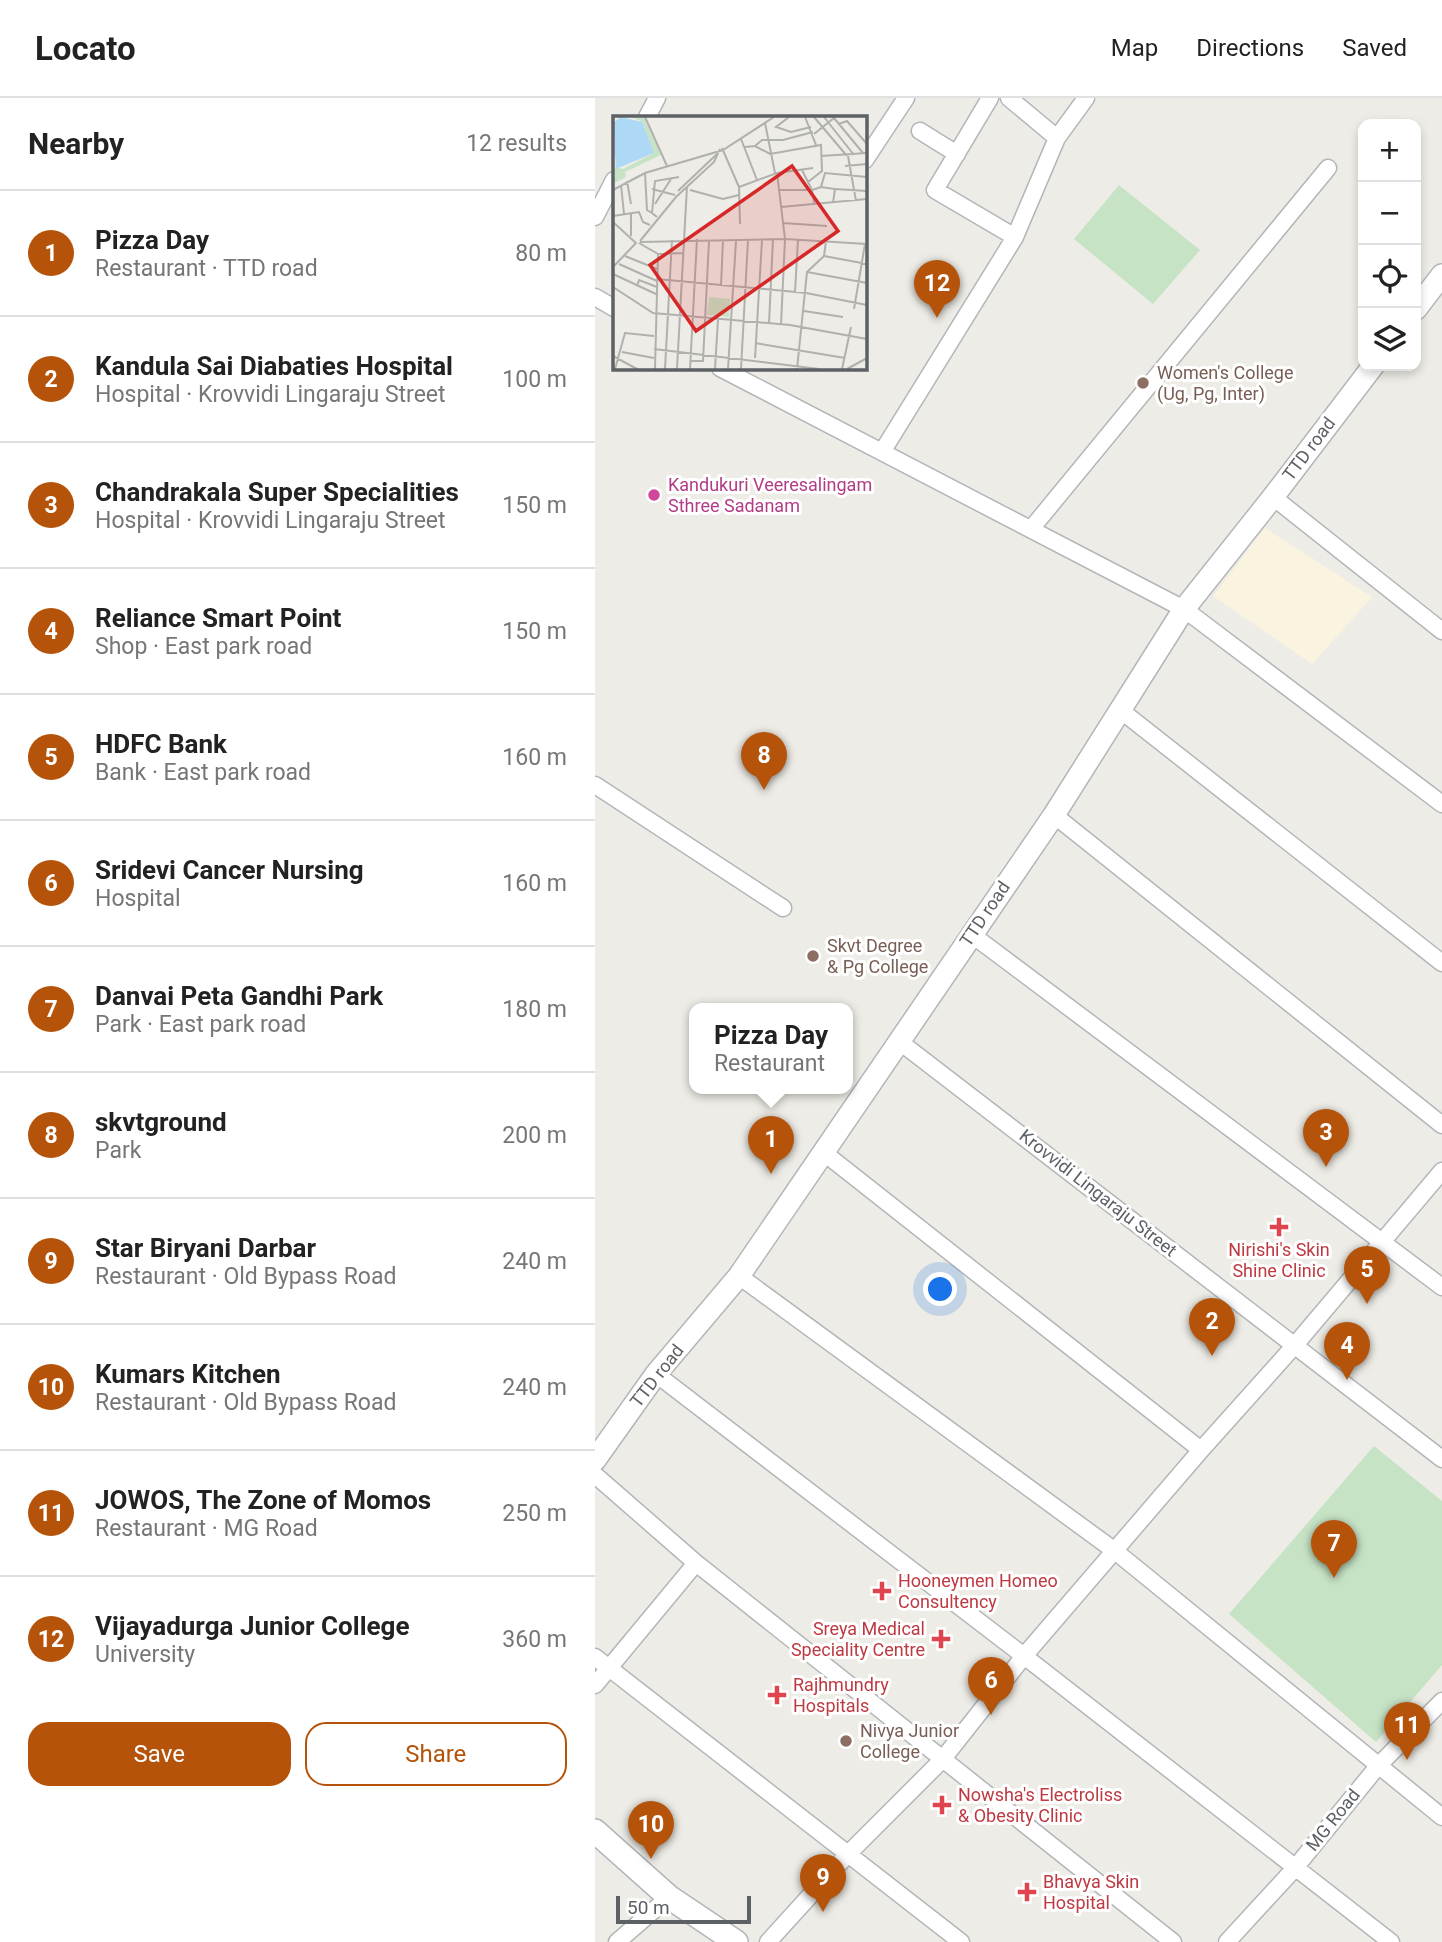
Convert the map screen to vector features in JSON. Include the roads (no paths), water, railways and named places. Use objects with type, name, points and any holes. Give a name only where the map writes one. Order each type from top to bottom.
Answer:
[{"type":"main road","points":[[595,1831],[669,1897],[736,1942]]},
{"type":"street","points":[[648,116],[657,98]]},
{"type":"street","points":[[866,158],[906,98]]},
{"type":"street","points":[[990,98],[935,190],[1015,237]]},
{"type":"street","points":[[1009,98],[1057,138]]},
{"type":"street","points":[[882,452],[1015,237],[1057,138],[1086,98]]},
{"type":"street","points":[[920,131],[957,154]]},
{"type":"street","points":[[1031,529],[1328,168]]},
{"type":"street","points":[[595,217],[613,182]]},
{"type":"street","points":[[1417,308],[1442,275]]},
{"type":"street","points":[[595,297],[613,307]]},
{"type":"street","points":[[725,369],[1184,609],[1442,804]]},
{"type":"street","name":"TTD road","points":[[595,1461],[656,1374],[739,1276],[1054,815],[1184,609],[1369,371]]},
{"type":"street","points":[[1273,497],[1442,631]]},
{"type":"street","points":[[1119,709],[1442,963]]},
{"type":"street","points":[[595,785],[783,908]]},
{"type":"street","points":[[1054,815],[1442,1125]]},
{"type":"street","points":[[971,934],[1442,1287]]},
{"type":"street","name":"Krovvidi Lingaraju Street","points":[[900,1042],[1442,1459]]},
{"type":"street","points":[[823,1152],[1201,1450]]},
{"type":"street","points":[[768,1942],[847,1855],[943,1760],[1024,1656],[1295,1345],[1442,1171]]},
{"type":"street","points":[[739,1276],[1115,1551],[1442,1817]]},
{"type":"street","points":[[656,1374],[1391,1942]]},
{"type":"street","points":[[595,1475],[696,1563],[1173,1942]]},
{"type":"street","points":[[595,1685],[696,1563]]},
{"type":"street","points":[[595,1657],[961,1942]]},
{"type":"street","name":"MG Road","points":[[1227,1942],[1295,1868],[1378,1766],[1442,1701]]},
{"type":"street","points":[[617,1942],[669,1897]]},
{"type":"place","name":"Vijayadurga Junior College","points":[[937,318]]},
{"type":"place","name":"Women's College (Ug, Pg, Inter)","points":[[1143,383]]},
{"type":"place","name":"Kandukuri Veeresalingam Sthree Sadanam","points":[[654,495]]},
{"type":"place","name":"skvtground","points":[[764,790]]},
{"type":"place","name":"Skvt Degree & Pg College","points":[[813,956]]},
{"type":"place","name":"Chandrakala Super Specialities","points":[[1326,1167]]},
{"type":"place","name":"Pizza Day","points":[[771,1174]]},
{"type":"place","name":"Nirishi's Skin Shine Clinic","points":[[1279,1227]]},
{"type":"place","name":"HDFC Bank","points":[[1367,1304]]},
{"type":"place","name":"Kandula Sai Diabaties Hospital","points":[[1212,1356]]},
{"type":"place","name":"Reliance Smart Point","points":[[1347,1380]]},
{"type":"place","name":"Danvai Peta Gandhi Park","points":[[1334,1578]]},
{"type":"place","name":"Hooneymen Homeo Consultency","points":[[882,1591]]},
{"type":"place","name":"Sreya Medical Speciality Centre","points":[[941,1639]]},
{"type":"place","name":"Rajhmundry Hospitals","points":[[777,1695]]},
{"type":"place","name":"Sridevi Cancer Nursing","points":[[991,1715]]},
{"type":"place","name":"Nivya Junior College","points":[[846,1741]]},
{"type":"place","name":"JOWOS, The Zone of Momos","points":[[1407,1760]]},
{"type":"place","name":"Nowsha's Electroliss & Obesity Clinic","points":[[942,1805]]},
{"type":"place","name":"Kumars Kitchen","points":[[651,1859]]},
{"type":"place","name":"Bhavya Skin Hospital","points":[[1027,1892]]},
{"type":"place","name":"Star Biryani Darbar","points":[[823,1912]]}]
